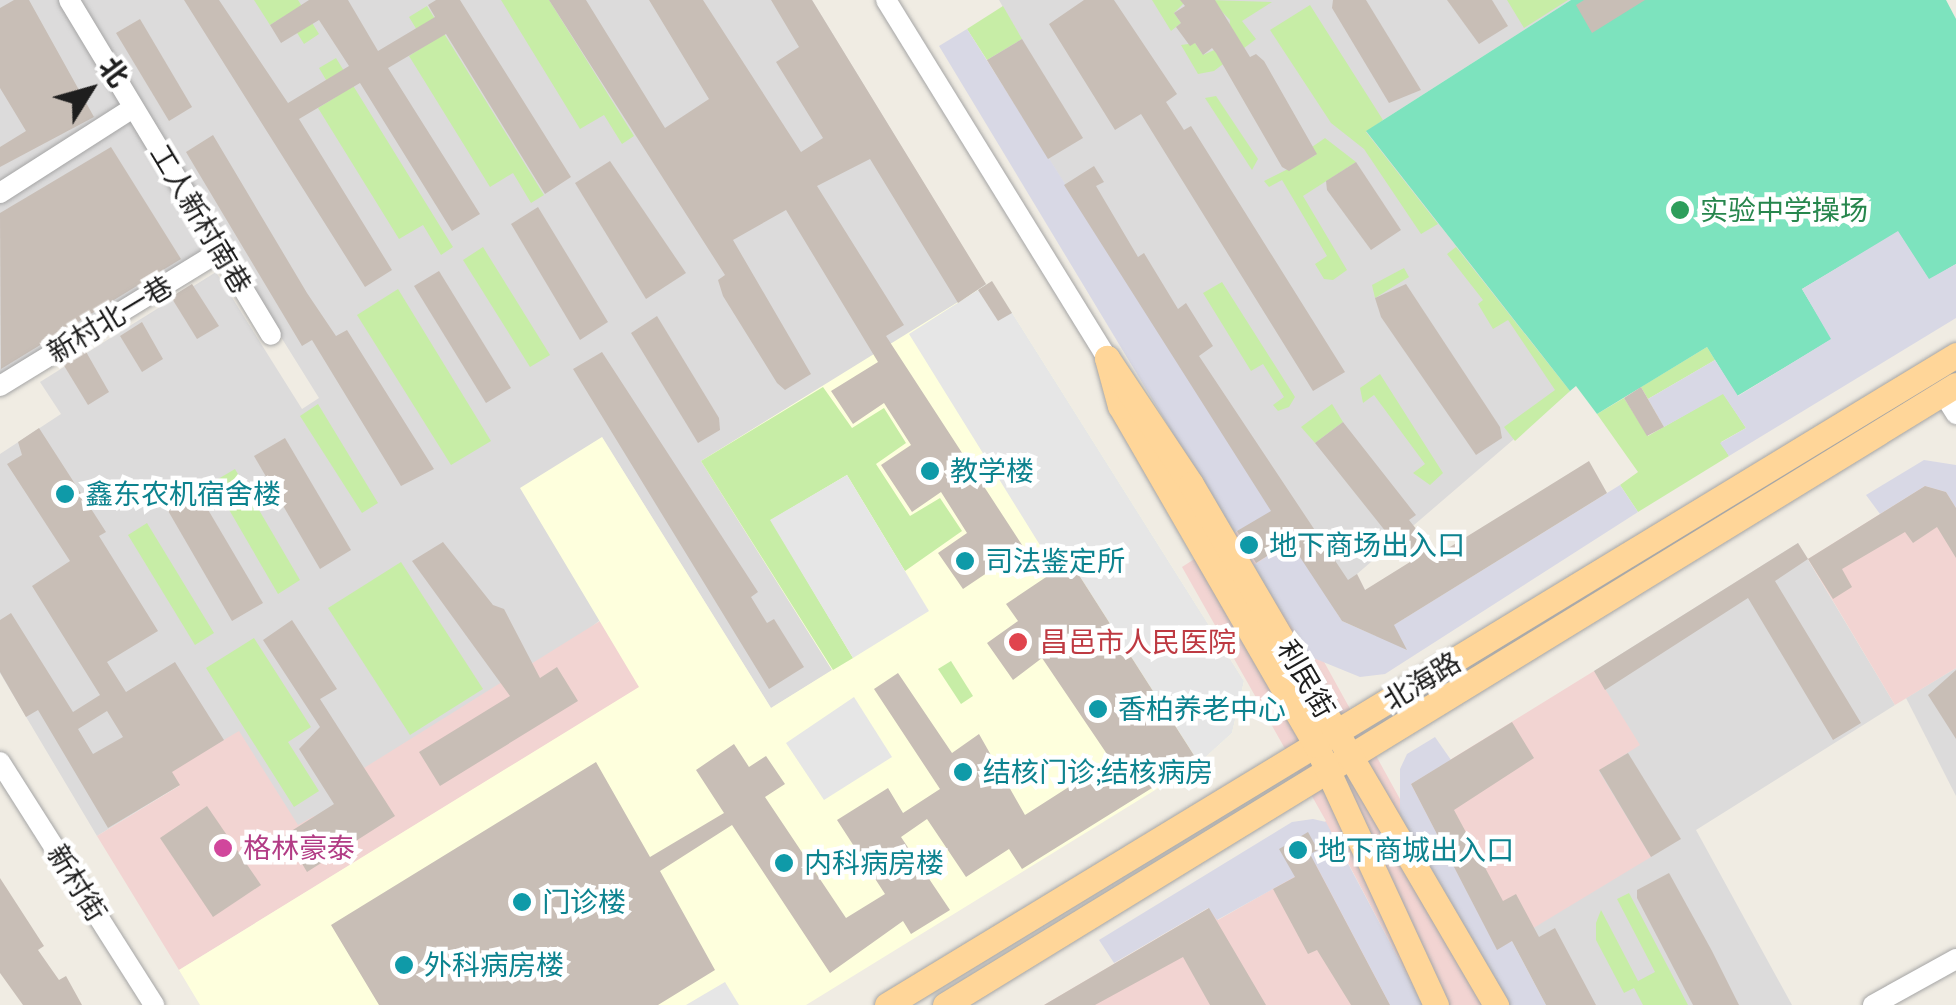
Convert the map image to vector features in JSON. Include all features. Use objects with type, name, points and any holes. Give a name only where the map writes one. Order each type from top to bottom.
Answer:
[{"type":"main road","name":"北海路","points":[[887,1005],[1956,355]]},
{"type":"main road","name":"利民街","points":[[1107,358],[1138,397],[1327,739],[1350,756],[1496,1005]]},
{"type":"main road","name":"北海路","points":[[945,1005],[1350,756],[1952,398]]},
{"type":"main road","name":"利民街","points":[[1327,739],[1328,772],[1436,1005]]},
{"type":"street","name":"工人新村南巷","points":[[69,0],[271,335]]},
{"type":"street","name":"利民街","points":[[886,0],[1107,358]]},
{"type":"street","points":[[0,193],[133,108]]},
{"type":"street","name":"新村北一巷","points":[[0,386],[220,251]]},
{"type":"street","name":"新村街","points":[[2,771],[154,1005]]},
{"type":"street","points":[[1874,1005],[1956,960]]},
{"type":"shaded area","points":[[0,0],[812,0],[986,285],[909,334],[833,670],[771,708],[602,437],[640,687],[599,621],[379,794],[298,826],[180,785],[97,836],[0,673],[0,454],[61,414],[40,382],[216,272],[302,409],[319,398],[223,244],[0,382]]},
{"type":"shaded area","points":[[999,0],[1571,0],[1366,131],[1570,391],[1357,574],[1365,590],[1333,612],[987,60],[1021,39]]},
{"type":"shaded area","points":[[967,29],[1342,621],[1376,636],[1620,485],[1638,512],[1385,674],[1360,677],[1311,657],[1252,566],[1266,557],[1247,526],[1233,533],[939,46]]},
{"type":"shaded area","points":[[1898,231],[1929,279],[1956,264],[1956,318],[1729,456],[1720,443],[1746,428],[1723,394],[1664,427],[1648,399],[1715,360],[1738,396],[1831,339],[1802,289]]},
{"type":"shaded area","name":"昌邑市人民医院","points":[[992,281],[1244,681],[1232,733],[1199,763],[806,1005],[200,1005],[179,970],[639,687],[520,488],[602,437],[771,708],[832,670],[701,461]]},
{"type":"shaded area","points":[[992,281],[1244,681],[1232,733],[1199,763],[1070,561],[1056,571],[909,334]]},
{"type":"shaded area","points":[[1924,460],[1956,465],[1956,508],[1946,492],[1925,486],[1880,514],[1866,495]]},
{"type":"shaded area","points":[[847,475],[929,611],[853,658],[770,520]]},
{"type":"shaded area","points":[[1925,486],[1946,492],[1956,508],[1956,668],[1895,705],[1808,559]]},
{"type":"shaded area","points":[[1247,525],[1514,1005],[1423,1005],[1336,840],[1289,866],[1279,849],[1326,821],[1182,567]]},
{"type":"shaded area","points":[[1798,543],[1895,705],[1696,830],[1792,1005],[1547,1005],[1512,941],[1599,770],[1605,690],[1594,671]]},
{"type":"shaded area","points":[[600,621],[640,687],[179,970],[97,836],[179,786],[171,771],[239,731],[298,825],[314,816],[322,830],[364,768]]},
{"type":"shaded area","points":[[1956,668],[1956,796],[1906,698]]},
{"type":"shaded area","points":[[1594,671],[1640,745],[1599,771],[1651,857],[1497,950],[1411,784]]},
{"type":"shaded area","points":[[854,697],[892,757],[824,800],[786,743]]},
{"type":"shaded area","points":[[1435,737],[1451,760],[1411,784],[1497,949],[1512,941],[1546,1005],[1501,1005],[1400,817],[1400,769],[1407,754]]},
{"type":"shaded area","points":[[1292,822],[1326,822],[1423,1005],[1390,1005],[1316,865],[1217,920],[1208,908],[1114,963],[1099,940]]},
{"type":"shaded area","points":[[1316,864],[1390,1005],[1044,1005],[1209,908],[1218,920]]},
{"type":"shaded area","points":[[725,982],[739,1005],[686,1005]]},
{"type":"green space","points":[[254,0],[298,0],[319,34],[304,44],[286,15],[270,25]]},
{"type":"green space","points":[[501,0],[549,0],[634,136],[622,144],[604,115],[580,129]]},
{"type":"green space","points":[[1152,0],[1187,0],[1174,13],[1181,23],[1171,31]]},
{"type":"green space","points":[[1210,0],[1272,2],[1242,21],[1256,39],[1214,71],[1198,74],[1181,45],[1195,43],[1203,55],[1228,44],[1230,20]]},
{"type":"green space","points":[[1507,0],[1568,0],[1524,28]]},
{"type":"green space","name":"实验中学操场","points":[[1571,0],[1946,0],[1956,19],[1956,264],[1929,280],[1898,232],[1802,289],[1832,339],[1737,396],[1707,347],[1597,414],[1576,386],[1570,391],[1366,131]]},
{"type":"green space","points":[[1310,5],[1383,120],[1366,132],[1438,224],[1421,234],[1364,149],[1331,123],[1270,30]]},
{"type":"green space","points":[[427,6],[544,195],[531,203],[513,173],[490,187],[409,56],[426,45],[409,17]]},
{"type":"green space","points":[[1003,6],[1022,39],[987,60],[967,29]]},
{"type":"green space","points":[[336,58],[453,247],[441,255],[423,225],[399,239],[318,108],[336,97],[319,68]]},
{"type":"green space","points":[[1216,96],[1258,159],[1252,170],[1205,98]]},
{"type":"green space","points":[[1325,138],[1356,162],[1303,196],[1347,270],[1333,280],[1324,279],[1315,264],[1327,256],[1282,180],[1269,187],[1264,181],[1316,155],[1312,147]]},
{"type":"green space","points":[[483,247],[550,355],[530,367],[463,260]]},
{"type":"green space","points":[[1456,247],[1570,391],[1515,441],[1504,427],[1555,390],[1508,320],[1493,329],[1478,304],[1483,300],[1447,254]]},
{"type":"green space","points":[[1404,268],[1409,277],[1375,298],[1372,285]]},
{"type":"green space","points":[[1222,282],[1295,397],[1289,407],[1278,411],[1273,405],[1284,397],[1263,364],[1251,371],[1203,293]]},
{"type":"green space","points":[[398,289],[491,441],[451,465],[357,315]]},
{"type":"green space","points":[[1707,347],[1715,360],[1648,399],[1641,387]]},
{"type":"green space","points":[[1380,374],[1443,473],[1430,485],[1413,473],[1425,464],[1374,395],[1363,403],[1360,388]]},
{"type":"green space","points":[[823,387],[852,428],[884,408],[906,443],[876,464],[910,516],[940,498],[962,531],[905,571],[847,475],[771,520],[853,658],[833,670],[701,461]]},
{"type":"green space","points":[[1723,393],[1746,428],[1721,442],[1729,456],[1638,512],[1620,485],[1638,472],[1597,414],[1624,398],[1648,436]]},
{"type":"green space","points":[[318,404],[378,503],[362,513],[300,416]]},
{"type":"green space","points":[[1332,404],[1343,422],[1315,443],[1301,427]]},
{"type":"green space","points":[[235,469],[300,580],[278,594],[213,482]]},
{"type":"green space","points":[[147,523],[214,633],[195,645],[128,535]]},
{"type":"green space","points":[[401,562],[483,689],[410,735],[328,608]]},
{"type":"green space","points":[[254,638],[311,727],[288,742],[319,791],[294,807],[206,668]]},
{"type":"green space","points":[[951,661],[973,696],[961,704],[938,669]]},
{"type":"green space","points":[[1629,893],[1688,1005],[1643,1005],[1634,988],[1624,993],[1596,940],[1601,910],[1638,981],[1655,972],[1617,899]]},
{"type":"building","points":[[14,0],[29,0],[94,117],[0,167],[0,147],[26,131],[0,88],[0,8]]},
{"type":"building","points":[[184,0],[219,0],[288,103],[349,66],[319,20],[281,43],[270,25],[309,0],[348,0],[378,51],[435,17],[428,5],[436,0],[460,0],[571,177],[545,194],[446,34],[388,68],[480,214],[452,231],[360,83],[299,119],[392,270],[365,287]]},
{"type":"building","points":[[549,0],[586,0],[665,128],[709,99],[649,0],[703,0],[801,152],[823,138],[776,62],[799,47],[771,0],[812,0],[986,284],[958,303],[870,159],[817,186],[904,325],[886,336],[1024,548],[963,589],[938,553],[967,533],[941,492],[912,512],[881,465],[911,445],[884,403],[853,424],[831,391],[878,362],[786,210],[733,240],[811,374],[785,390],[777,383],[723,296],[718,280],[725,275]]},
{"type":"building","points":[[1084,0],[1114,0],[1177,94],[1166,102],[1184,130],[1191,126],[1345,372],[1313,391],[1141,114],[1115,130],[1049,24]]},
{"type":"building","points":[[1180,0],[1215,0],[1250,57],[1256,54],[1264,61],[1317,154],[1289,171],[1282,167],[1216,53],[1212,48],[1203,55],[1195,43],[1190,46],[1176,27],[1181,23],[1174,13],[1185,6]]},
{"type":"building","points":[[1333,0],[1366,0],[1421,90],[1389,103],[1332,8]]},
{"type":"building","points":[[1447,0],[1492,0],[1508,26],[1479,44]]},
{"type":"building","points":[[1584,0],[1645,0],[1592,33],[1576,5]]},
{"type":"building","points":[[140,19],[192,107],[169,121],[116,33]]},
{"type":"building","points":[[1022,39],[1083,138],[1048,159],[987,60]]},
{"type":"building","points":[[213,135],[307,293],[336,336],[347,330],[434,469],[401,486],[312,340],[302,346],[186,152]]},
{"type":"building","points":[[111,147],[181,259],[1,369],[0,213]]},
{"type":"building","points":[[610,161],[686,273],[646,299],[575,183]]},
{"type":"building","points":[[1356,162],[1401,230],[1371,250],[1327,190],[1326,181]]},
{"type":"building","points":[[1094,166],[1104,182],[1096,186],[1138,257],[1144,253],[1178,309],[1186,303],[1213,346],[1199,356],[1348,580],[1357,574],[1365,590],[1410,562],[1315,443],[1343,422],[1416,515],[1409,520],[1437,555],[1589,461],[1607,493],[1394,625],[1407,650],[1342,621],[1290,542],[1256,563],[1237,531],[1271,511],[1064,185]]},
{"type":"building","points":[[538,207],[608,322],[580,340],[511,224]]},
{"type":"building","points":[[439,271],[511,388],[486,403],[414,286]]},
{"type":"building","points":[[992,281],[1012,313],[998,321],[978,290]]},
{"type":"building","points":[[192,284],[219,326],[197,339],[171,297]]},
{"type":"building","points":[[1406,284],[1500,427],[1502,438],[1476,455],[1381,317],[1375,298]]},
{"type":"building","points":[[657,316],[719,418],[720,430],[698,443],[631,333]]},
{"type":"building","points":[[142,322],[163,359],[142,372],[120,336]]},
{"type":"building","points":[[85,350],[109,392],[88,405],[63,364]]},
{"type":"building","points":[[602,352],[758,592],[751,597],[767,623],[774,619],[804,667],[769,689],[573,369]]},
{"type":"building","points":[[1641,387],[1664,427],[1647,436],[1624,398]]},
{"type":"building","points":[[39,428],[106,532],[99,536],[158,631],[107,662],[126,692],[175,662],[224,740],[172,772],[180,785],[108,828],[38,710],[26,717],[0,672],[0,620],[11,613],[73,712],[100,695],[32,586],[70,561],[7,464],[22,455],[18,442]],"holes":[[[107,711],[123,737],[93,754],[78,729]]]},
{"type":"building","points":[[285,438],[351,550],[320,569],[254,456]]},
{"type":"building","points":[[1925,486],[1946,492],[1956,508],[1956,558],[1937,527],[1913,543],[1905,532],[1842,569],[1852,587],[1833,599],[1808,559]]},
{"type":"building","points":[[197,491],[263,603],[232,621],[167,509]]},
{"type":"building","points":[[443,542],[493,605],[504,609],[540,678],[557,667],[578,701],[440,786],[419,752],[510,696],[412,561]]},
{"type":"building","points":[[1798,543],[1808,559],[1775,581],[1861,723],[1833,740],[1748,598],[1605,690],[1594,671]]},
{"type":"building","points":[[1070,561],[1197,760],[1022,869],[1009,849],[966,877],[927,819],[901,837],[950,910],[911,934],[903,921],[830,973],[732,825],[660,871],[715,970],[658,1005],[379,1005],[331,925],[596,762],[650,857],[724,813],[696,770],[734,744],[749,767],[766,756],[785,784],[765,797],[846,918],[885,894],[837,820],[888,788],[903,813],[940,789],[874,689],[898,673],[952,753],[979,734],[1025,815],[1111,760],[1042,658],[1013,680],[987,643],[1018,621],[1006,604]]},
{"type":"building","points":[[292,620],[337,689],[320,699],[395,816],[307,872],[285,835],[334,804],[299,749],[320,727],[263,640]]},
{"type":"building","points":[[1956,670],[1956,739],[1928,695]]},
{"type":"building","points":[[1512,722],[1534,758],[1454,810],[1503,901],[1516,894],[1539,937],[1555,928],[1596,1005],[1546,1005],[1512,941],[1497,950],[1411,784]]},
{"type":"building","points":[[1628,753],[1681,839],[1651,857],[1599,770]]},
{"type":"building","points":[[207,806],[261,885],[213,917],[160,838]]},
{"type":"building","points":[[1308,832],[1318,850],[1310,854],[1390,1005],[1351,1005],[1317,950],[1308,954],[1273,889],[1295,877],[1279,849]]},
{"type":"building","points":[[1669,873],[1739,1005],[1693,1005],[1637,898],[1637,890]]},
{"type":"building","points":[[0,878],[44,946],[38,950],[59,980],[66,976],[82,1005],[23,1005],[0,973]]},
{"type":"building","points":[[1209,908],[1266,1005],[1210,1005],[1183,957],[1095,1005],[1044,1005]]},
{"type":"place","name":"实验中学操场","points":[[1680,210]]},
{"type":"place","name":"教学楼","points":[[930,471]]},
{"type":"place","name":"鑫东农机宿舍楼","points":[[65,494]]},
{"type":"place","name":"地下商场出入口","points":[[1249,545]]},
{"type":"place","name":"司法鉴定所","points":[[965,561]]},
{"type":"place","name":"昌邑市人民医院","points":[[1018,642]]},
{"type":"place","name":"香柏养老中心","points":[[1098,709]]},
{"type":"place","name":"结核门诊;结核病房","points":[[963,772]]},
{"type":"place","name":"格林豪泰","points":[[223,848]]},
{"type":"place","name":"地下商城出入口","points":[[1298,850]]},
{"type":"place","name":"内科病房楼","points":[[784,863]]},
{"type":"place","name":"门诊楼","points":[[522,902]]},
{"type":"place","name":"外科病房楼","points":[[404,965]]}]
